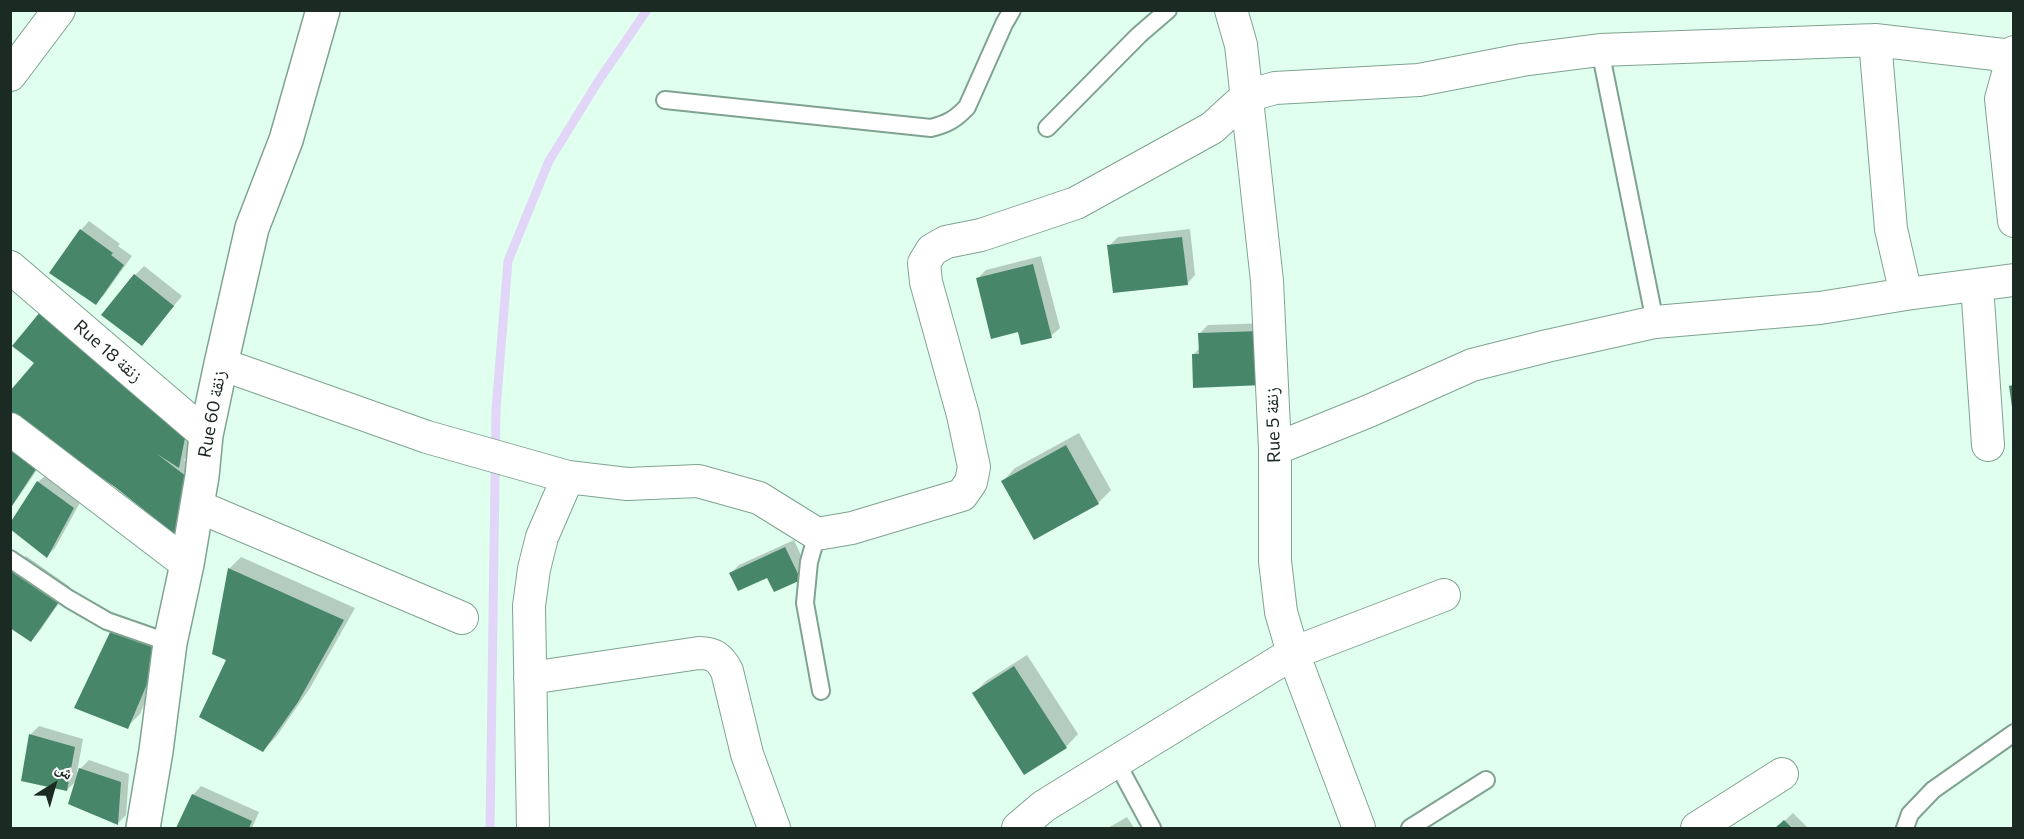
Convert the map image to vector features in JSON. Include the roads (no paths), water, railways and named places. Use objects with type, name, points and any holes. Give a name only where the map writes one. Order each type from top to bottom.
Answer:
[{"type":"street","points":[[10,75],[59,10]]},
{"type":"street","name":"Rue 60 زنقة","points":[[143,828],[170,643],[187,564],[206,435],[221,364],[252,228],[286,140],[323,10]]},
{"type":"street","name":"Rue 5 زنقة","points":[[1231,10],[1240,45],[1247,96],[1267,281],[1275,449],[1275,561],[1281,612],[1293,653],[1359,828]]},
{"type":"street","points":[[221,364],[427,437],[560,475],[627,484],[698,481],[759,498],[817,534],[852,528],[962,495],[971,482],[974,467],[963,415],[926,282],[924,263],[932,250],[946,242],[981,235],[1076,203],[1212,128],[1247,96],[1275,88],[1419,80],[1522,60],[1600,51],[1875,40],[2013,54],[2001,99],[2013,221]]},
{"type":"street","points":[[1875,40],[1891,229],[1906,294]]},
{"type":"street","name":"Rue 18 زنقة","points":[[10,267],[206,435]]},
{"type":"street","points":[[1275,449],[1369,411],[1472,365],[1547,346],[1655,322],[1820,308],[2013,280]]},
{"type":"street","points":[[1977,285],[1988,445]]},
{"type":"street","points":[[10,429],[187,564]]},
{"type":"street","points":[[533,828],[529,606],[534,569],[560,475]]},
{"type":"street","points":[[197,507],[462,618]]},
{"type":"street","points":[[1018,828],[1044,806],[1293,653],[1444,595]]},
{"type":"street","points":[[530,678],[711,653],[721,661],[727,671],[747,754],[774,828]]},
{"type":"street","points":[[1697,828],[1782,774]]},
{"type":"lane","points":[[665,100],[931,128],[946,125],[957,118],[967,107],[1012,10]]},
{"type":"lane","points":[[1047,128],[1139,35],[1168,10]]},
{"type":"lane","points":[[1600,51],[1655,322]]},
{"type":"lane","points":[[817,534],[808,562],[805,603],[821,691]]},
{"type":"lane","points":[[10,559],[69,599],[107,621],[170,643]]},
{"type":"lane","points":[[1905,828],[1910,814],[1933,790],[2013,732]]},
{"type":"lane","points":[[1116,763],[1152,828]]},
{"type":"lane","points":[[1410,828],[1486,780]]},
{"type":"waterway","points":[[490,828],[496,409],[508,261],[549,161],[599,80],[647,10]]}]
